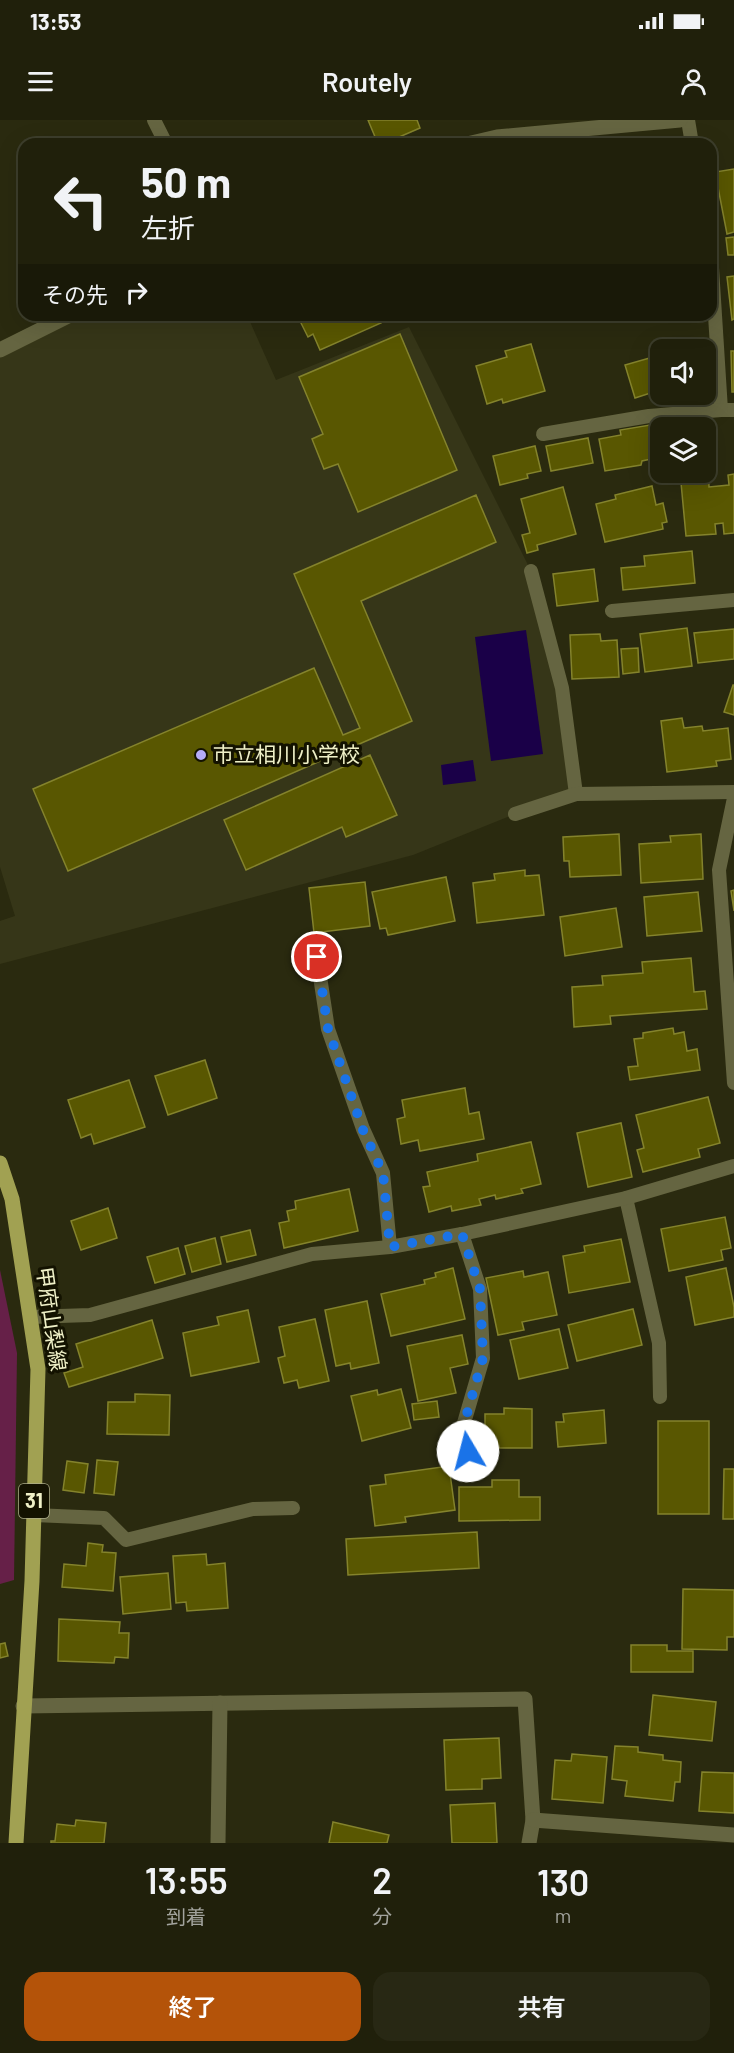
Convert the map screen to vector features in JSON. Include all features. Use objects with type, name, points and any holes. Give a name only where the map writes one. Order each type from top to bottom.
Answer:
[{"type":"main road","name":"甲府山梨線","points":[[0,1163],[12,1199],[39,1369],[34,1515],[16,1843]]},
{"type":"street","points":[[493,138],[616,123],[680,120]]},
{"type":"street","points":[[0,350],[58,321]]},
{"type":"street","points":[[23,1706],[525,1699],[533,1820],[529,1843]]},
{"type":"street","points":[[218,1843],[220,1703]]},
{"type":"street","points":[[533,1820],[734,1835]]},
{"type":"lane","points":[[154,120],[163,138]]},
{"type":"lane","points":[[688,120],[691,138]]},
{"type":"lane","points":[[543,434],[649,416],[727,410],[717,311]]},
{"type":"lane","points":[[531,571],[562,688],[576,794]]},
{"type":"lane","points":[[612,611],[734,600]]},
{"type":"lane","points":[[514,814],[576,794],[734,792]]},
{"type":"lane","points":[[734,798],[720,870],[734,1083]]},
{"type":"lane","points":[[317,957],[328,1029],[363,1130],[383,1173],[390,1247]]},
{"type":"lane","points":[[30,1317],[90,1315],[312,1254],[390,1247],[462,1234],[626,1198],[734,1166]]},
{"type":"lane","points":[[626,1198],[659,1343],[660,1397]]},
{"type":"lane","points":[[462,1234],[480,1289],[483,1358],[464,1424],[468,1451]]},
{"type":"lane","points":[[34,1515],[104,1518],[126,1539],[253,1509],[293,1508]]},
{"type":"shaded area","points":[[58,321],[250,321],[276,380],[409,327],[531,571],[562,688],[576,794],[515,814],[413,855],[0,964],[0,921],[15,916],[0,867],[0,350]]},
{"type":"shaded area","points":[[526,630],[543,754],[491,761],[475,637]]},
{"type":"shaded area","points":[[473,760],[476,781],[443,785],[441,765]]},
{"type":"shaded area","points":[[0,1270],[17,1353],[14,1580],[0,1584]]},
{"type":"building","points":[[368,120],[417,120],[420,128],[397,138],[376,138]]},
{"type":"building","points":[[734,169],[734,232],[727,234],[717,182],[717,172]]},
{"type":"building","points":[[734,237],[734,255],[728,255],[726,238]]},
{"type":"building","points":[[734,276],[734,319],[732,320],[727,277]]},
{"type":"building","points":[[300,321],[380,321],[381,323],[320,350],[313,334],[308,337]]},
{"type":"building","points":[[400,334],[457,470],[358,512],[338,464],[324,469],[312,439],[323,434],[299,377]]},
{"type":"building","points":[[531,344],[545,391],[503,403],[502,399],[487,404],[476,366],[507,357],[505,351]]},
{"type":"building","points":[[731,351],[734,351],[734,392],[732,392]]},
{"type":"building","points":[[650,358],[650,393],[635,398],[625,365]]},
{"type":"building","points":[[650,425],[650,459],[642,461],[641,465],[605,471],[599,439],[621,435],[620,430]]},
{"type":"building","points":[[588,438],[593,463],[551,471],[546,446]]},
{"type":"building","points":[[535,446],[541,471],[527,474],[528,478],[500,485],[493,456]]},
{"type":"building","points":[[734,474],[734,533],[724,534],[723,523],[715,524],[716,534],[686,536],[681,483],[709,483],[709,487],[729,485],[728,475]]},
{"type":"building","points":[[652,486],[656,505],[663,503],[667,522],[662,523],[663,529],[605,542],[596,504],[616,499],[615,495]]},
{"type":"building","points":[[563,487],[576,534],[537,545],[538,550],[527,553],[522,535],[530,533],[521,499]]},
{"type":"building","points":[[476,495],[496,542],[361,601],[412,721],[68,871],[33,789],[314,668],[343,735],[360,728],[294,574]]},
{"type":"building","points":[[692,551],[695,583],[623,590],[621,568],[645,566],[644,556]]},
{"type":"building","points":[[594,569],[598,601],[557,606],[553,574]]},
{"type":"building","points":[[687,628],[692,666],[645,672],[640,634]]},
{"type":"building","points":[[734,629],[734,659],[698,663],[694,633]]},
{"type":"building","points":[[600,634],[601,641],[617,640],[619,677],[572,679],[570,635]]},
{"type":"building","points":[[638,648],[639,672],[623,674],[621,649]]},
{"type":"building","points":[[734,685],[734,715],[724,712]]},
{"type":"building","points":[[682,718],[684,728],[702,726],[703,731],[728,728],[731,759],[716,761],[717,766],[667,772],[661,721]]},
{"type":"building","points":[[370,755],[397,815],[346,837],[342,827],[246,870],[224,820]]},
{"type":"building","points":[[619,834],[621,875],[570,877],[569,861],[564,861],[563,837]]},
{"type":"building","points":[[701,834],[703,879],[641,883],[639,844],[671,842],[670,836]]},
{"type":"building","points":[[525,870],[525,876],[539,875],[544,915],[477,923],[473,883],[495,880],[494,874]]},
{"type":"building","points":[[446,877],[455,921],[388,935],[386,928],[380,929],[372,892]]},
{"type":"building","points":[[365,882],[370,926],[314,933],[309,888]]},
{"type":"building","points":[[734,890],[734,911],[731,891]]},
{"type":"building","points":[[698,892],[702,931],[647,936],[644,897]]},
{"type":"building","points":[[616,908],[622,947],[565,956],[560,917]]},
{"type":"building","points":[[691,958],[694,992],[705,991],[707,1009],[610,1016],[611,1024],[574,1027],[572,987],[603,985],[602,976],[643,973],[642,962]]},
{"type":"building","points":[[673,1028],[674,1034],[684,1032],[687,1051],[697,1049],[700,1070],[630,1080],[628,1067],[638,1066],[634,1039],[643,1038],[643,1033]]},
{"type":"building","points":[[205,1060],[217,1098],[168,1115],[155,1076]]},
{"type":"building","points":[[129,1080],[145,1127],[94,1144],[91,1134],[81,1138],[68,1100]]},
{"type":"building","points":[[465,1088],[469,1114],[479,1112],[484,1139],[420,1151],[418,1140],[401,1144],[397,1119],[405,1117],[402,1100]]},
{"type":"building","points":[[708,1097],[720,1143],[698,1149],[700,1157],[643,1172],[637,1150],[644,1148],[636,1115]]},
{"type":"building","points":[[621,1123],[632,1177],[588,1187],[577,1133]]},
{"type":"building","points":[[531,1142],[541,1184],[521,1189],[523,1193],[496,1199],[495,1195],[479,1199],[481,1205],[452,1211],[451,1206],[429,1212],[423,1187],[430,1186],[427,1172],[478,1161],[477,1154]]},
{"type":"building","points":[[349,1189],[358,1231],[284,1248],[279,1223],[289,1221],[287,1211],[296,1209],[295,1201]]},
{"type":"building","points":[[108,1208],[117,1238],[81,1250],[71,1221]]},
{"type":"building","points":[[725,1217],[731,1248],[721,1250],[723,1260],[669,1271],[661,1229]]},
{"type":"building","points":[[250,1230],[256,1255],[227,1262],[221,1237]]},
{"type":"building","points":[[215,1238],[221,1264],[192,1272],[185,1246]]},
{"type":"building","points":[[621,1239],[630,1282],[569,1293],[563,1256],[585,1252],[584,1246]]},
{"type":"building","points":[[178,1248],[185,1274],[155,1283],[147,1257]]},
{"type":"building","points":[[453,1268],[465,1319],[391,1336],[381,1294],[425,1284],[424,1280],[436,1277],[435,1273]]},
{"type":"building","points":[[726,1268],[734,1317],[695,1325],[686,1277]]},
{"type":"building","points":[[523,1271],[524,1277],[548,1272],[557,1315],[522,1322],[524,1330],[498,1335],[486,1278]]},
{"type":"building","points":[[367,1301],[379,1363],[351,1369],[350,1363],[336,1366],[325,1310]]},
{"type":"building","points":[[633,1309],[642,1345],[577,1361],[568,1325]]},
{"type":"building","points":[[248,1310],[259,1362],[191,1376],[183,1333],[219,1325],[217,1317]]},
{"type":"building","points":[[315,1319],[329,1381],[299,1388],[297,1380],[284,1383],[278,1358],[285,1356],[279,1327]]},
{"type":"building","points":[[152,1320],[163,1358],[69,1387],[64,1373],[83,1367],[76,1344]]},
{"type":"building","points":[[559,1329],[568,1368],[519,1379],[510,1340]]},
{"type":"building","points":[[462,1335],[468,1364],[450,1368],[456,1393],[418,1401],[407,1346]]},
{"type":"building","points":[[401,1389],[411,1428],[362,1441],[351,1396],[377,1390],[378,1395]]},
{"type":"building","points":[[135,1394],[170,1395],[169,1435],[107,1434],[108,1402],[135,1402]]},
{"type":"building","points":[[437,1401],[439,1417],[414,1420],[412,1404]]},
{"type":"building","points":[[504,1408],[532,1409],[532,1448],[485,1448],[485,1414],[504,1414]]},
{"type":"building","points":[[604,1410],[606,1443],[558,1447],[556,1422],[564,1422],[563,1414]]},
{"type":"building","points":[[658,1421],[709,1421],[709,1514],[658,1514]]},
{"type":"building","points":[[97,1460],[118,1462],[114,1495],[94,1493]]},
{"type":"building","points":[[67,1461],[88,1464],[84,1493],[63,1490]]},
{"type":"building","points":[[449,1466],[455,1510],[405,1517],[406,1522],[375,1526],[370,1486],[386,1484],[385,1475]]},
{"type":"building","points":[[724,1469],[734,1469],[734,1519],[723,1519]]},
{"type":"building","points":[[492,1480],[519,1480],[519,1497],[540,1497],[540,1520],[459,1521],[459,1487],[492,1487]]},
{"type":"building","points":[[477,1532],[479,1568],[348,1575],[346,1539]]},
{"type":"building","points":[[88,1543],[103,1545],[102,1552],[116,1553],[113,1591],[62,1587],[64,1564],[86,1566]]},
{"type":"building","points":[[206,1554],[207,1565],[225,1563],[228,1608],[187,1611],[186,1602],[176,1603],[173,1556]]},
{"type":"building","points":[[168,1573],[171,1609],[123,1614],[120,1577]]},
{"type":"building","points":[[683,1589],[734,1590],[734,1637],[727,1637],[727,1650],[682,1649]]},
{"type":"building","points":[[59,1619],[120,1622],[119,1633],[129,1633],[128,1658],[115,1657],[114,1663],[58,1661]]},
{"type":"building","points":[[5,1643],[8,1656],[0,1658],[0,1644]]},
{"type":"building","points":[[631,1645],[667,1645],[667,1651],[693,1651],[693,1672],[631,1672]]},
{"type":"building","points":[[653,1695],[716,1702],[712,1741],[649,1735]]},
{"type":"building","points":[[499,1738],[501,1778],[482,1779],[482,1789],[446,1790],[444,1740]]},
{"type":"building","points":[[615,1746],[638,1747],[638,1752],[663,1755],[663,1760],[681,1762],[680,1782],[675,1782],[673,1801],[625,1796],[627,1781],[612,1779]]},
{"type":"building","points":[[572,1754],[607,1757],[603,1803],[552,1799],[555,1760],[571,1761]]},
{"type":"building","points":[[702,1772],[734,1773],[734,1813],[699,1811]]},
{"type":"building","points":[[495,1803],[497,1843],[452,1843],[450,1805]]},
{"type":"building","points":[[76,1820],[106,1823],[104,1843],[51,1843],[55,1841],[57,1824],[75,1826]]},
{"type":"building","points":[[333,1822],[389,1835],[387,1843],[329,1843]]},
{"type":"place","name":"市立相川小学校","points":[[201,755]]},
{"type":"route","points":[[317,957],[328,1029],[363,1130],[383,1173],[390,1247],[462,1234],[480,1289],[483,1358],[464,1424],[468,1451]]}]
